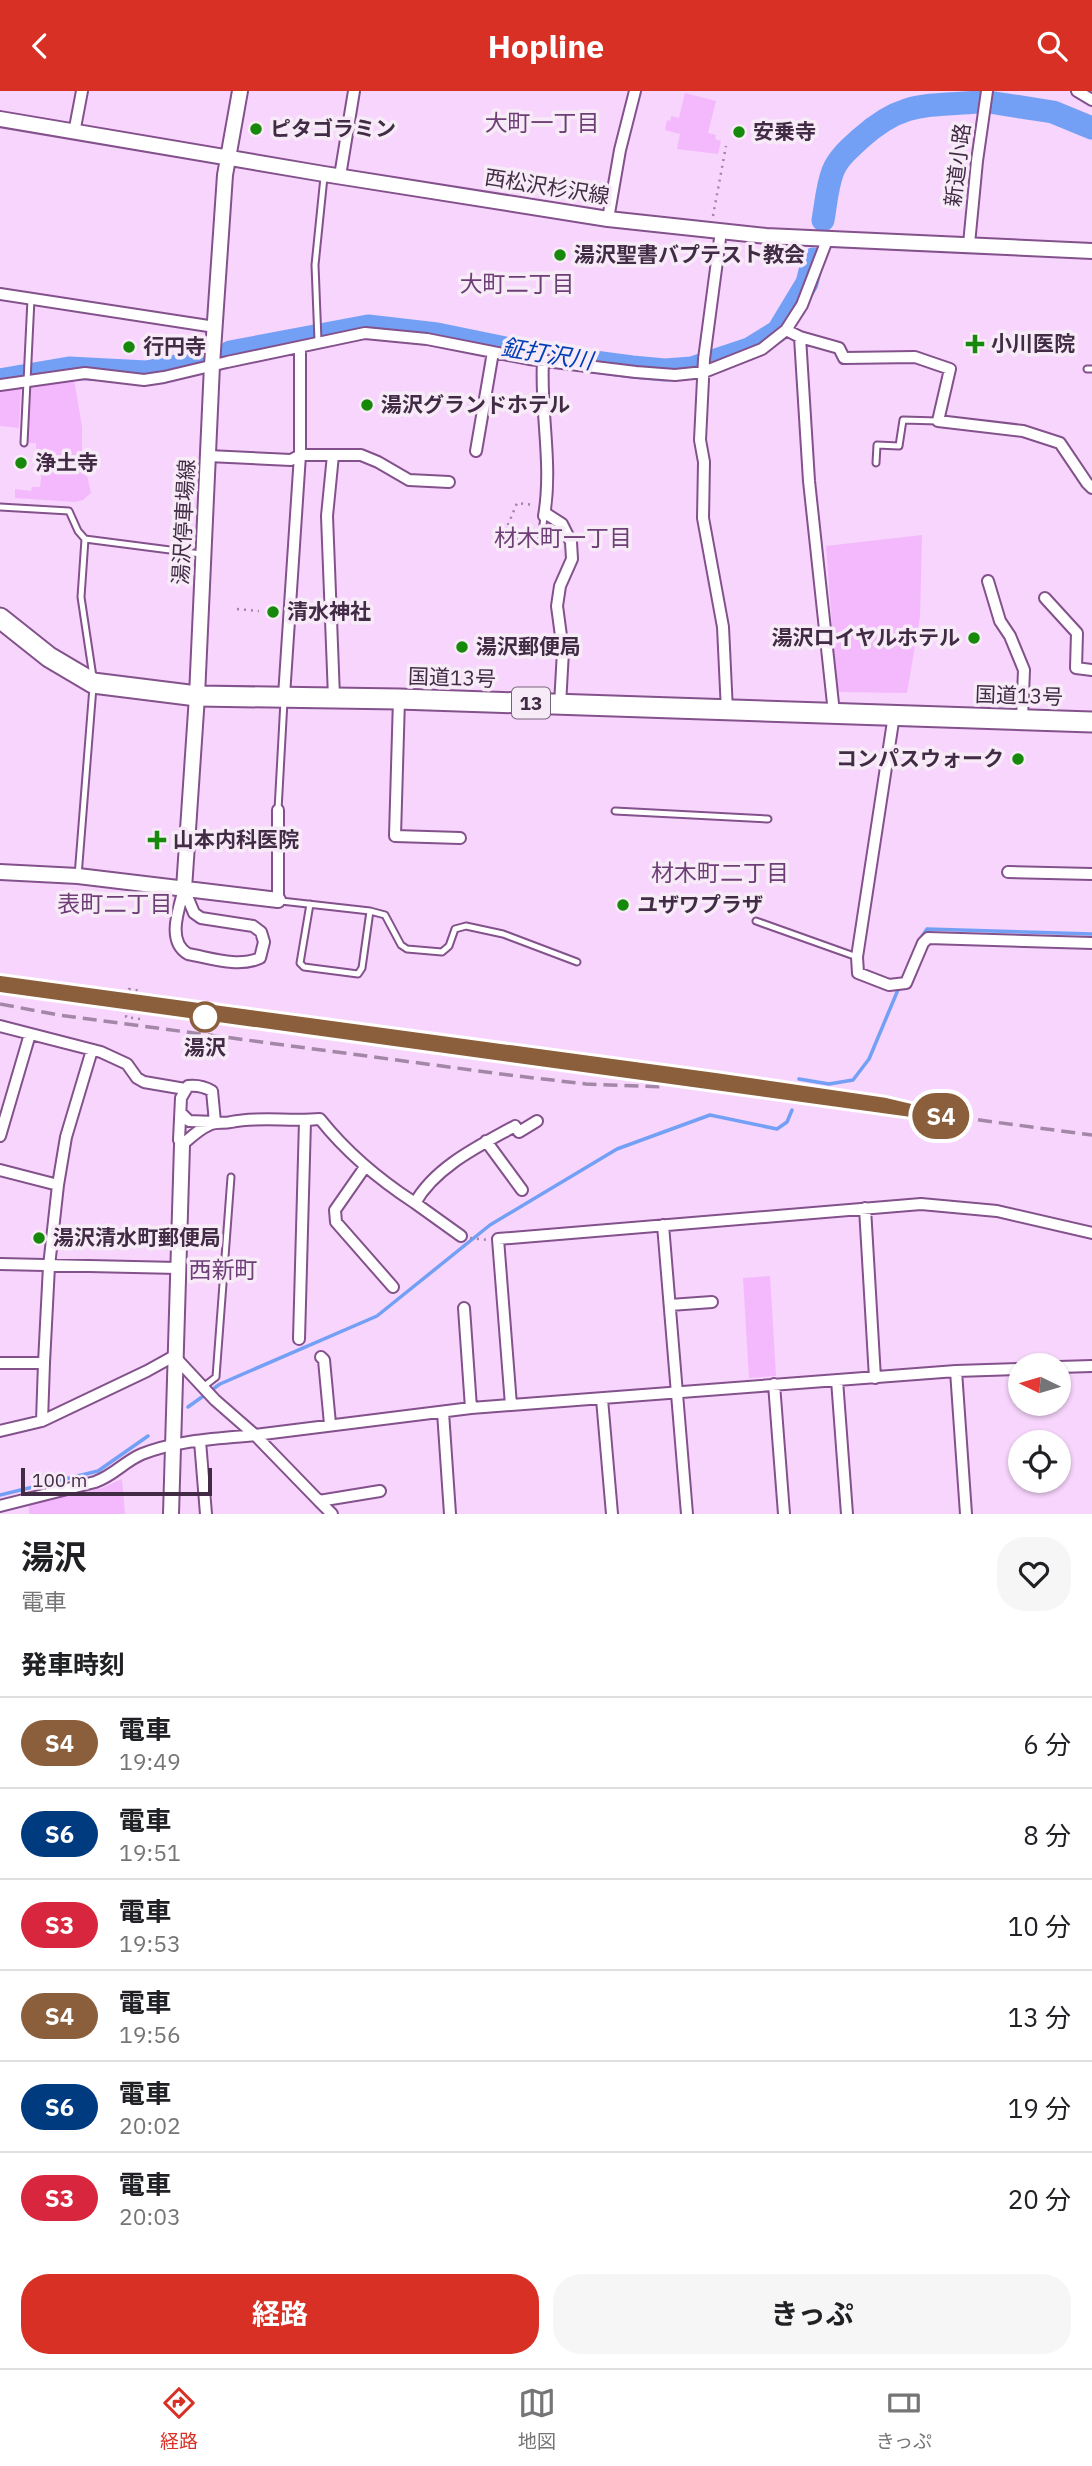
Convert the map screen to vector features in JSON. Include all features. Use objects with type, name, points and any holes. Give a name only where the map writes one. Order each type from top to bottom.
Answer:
[{"type":"highway","name":"国道13号","points":[[0,618],[49,657],[93,683],[197,696],[334,697],[1092,722]]},
{"type":"main road","name":"湯沢停車場線","points":[[184,888],[197,696],[212,365],[228,158],[240,91]]},
{"type":"main road","name":"西松沢杉沢線","points":[[0,119],[608,219],[827,240],[1092,251]]},
{"type":"main road","points":[[0,872],[78,876],[278,900]]},
{"type":"main road","points":[[171,1514],[182,1145]]},
{"type":"street","points":[[74,133],[82,91]]},
{"type":"street","points":[[340,176],[354,91]]},
{"type":"street","points":[[608,219],[620,150],[635,91]]},
{"type":"street","name":"新道小路","points":[[969,244],[987,91]]},
{"type":"street","points":[[1077,91],[1092,100]]},
{"type":"street","points":[[715,230],[700,440],[704,462],[703,518],[723,627],[727,711]]},
{"type":"street","points":[[0,385],[26,379],[85,373],[144,380],[365,333],[427,339],[543,361],[636,372],[675,375],[704,372],[762,349],[786,330],[802,305],[827,240]]},
{"type":"street","points":[[0,294],[215,327]]},
{"type":"street","points":[[786,330],[800,337],[839,348],[844,358],[915,357],[950,369],[938,421],[1023,431],[1060,443],[1092,488]]},
{"type":"street","points":[[800,337],[809,481],[834,713]]},
{"type":"street","points":[[284,696],[300,454],[300,348]]},
{"type":"street","points":[[476,451],[493,352]]},
{"type":"street","points":[[543,361],[541,393],[548,451],[545,511],[562,524],[571,542],[572,559],[560,586],[557,606],[563,651],[560,705]]},
{"type":"street","points":[[208,456],[291,460],[300,454],[360,456],[378,462],[410,480],[449,482]]},
{"type":"street","points":[[333,455],[327,516],[334,697]]},
{"type":"street","points":[[988,581],[1000,621],[1010,636],[1024,670],[1022,719]]},
{"type":"street","points":[[1045,598],[1077,633],[1076,668],[1092,670]]},
{"type":"street","points":[[399,699],[395,836],[460,838]]},
{"type":"street","points":[[894,715],[857,957],[858,973],[889,985],[906,983],[923,943],[928,938],[1092,943]]},
{"type":"street","points":[[278,810],[278,900]]},
{"type":"street","points":[[1008,872],[1092,874]]},
{"type":"street","points":[[184,888],[194,913],[201,918],[253,926],[261,932],[264,942],[260,958],[249,963],[239,963],[182,951],[176,938],[177,916],[184,888]]},
{"type":"street","points":[[0,1027],[92,1050],[127,1064],[137,1078],[144,1082],[185,1090]]},
{"type":"street","points":[[0,1136],[30,1034]]},
{"type":"street","points":[[42,1421],[49,1266],[58,1185],[66,1137],[92,1050]]},
{"type":"street","points":[[192,1086],[212,1091],[215,1122],[207,1125],[182,1145],[179,1140],[181,1098],[185,1090],[192,1086]]},
{"type":"street","points":[[181,1113],[189,1121],[229,1123],[243,1118],[305,1121],[320,1119],[339,1143],[378,1179],[461,1236]]},
{"type":"street","points":[[299,1339],[305,1121]]},
{"type":"street","points":[[415,1203],[425,1186],[486,1141],[515,1126],[519,1132],[537,1121]]},
{"type":"street","points":[[486,1141],[522,1190]]},
{"type":"street","points":[[365,1167],[335,1210],[336,1222],[393,1287]]},
{"type":"street","points":[[0,1170],[58,1185]]},
{"type":"street","points":[[511,1405],[498,1239],[921,1204],[997,1211],[1092,1233]]},
{"type":"street","points":[[865,1208],[875,1378]]},
{"type":"street","points":[[663,1225],[687,1514]]},
{"type":"street","points":[[0,1264],[178,1268]]},
{"type":"street","points":[[670,1305],[712,1302]]},
{"type":"street","points":[[464,1308],[471,1408]]},
{"type":"street","points":[[0,1431],[42,1421],[174,1356],[202,1387],[255,1435],[332,1514]]},
{"type":"street","points":[[321,1357],[324,1360],[330,1424]]},
{"type":"street","points":[[0,1363],[44,1363]]},
{"type":"street","points":[[1071,1367],[1092,1366]]},
{"type":"street","points":[[0,1506],[95,1482],[108,1477],[139,1455],[173,1444],[471,1408],[774,1384],[1008,1369]]},
{"type":"street","points":[[956,1371],[966,1514]]},
{"type":"street","points":[[837,1380],[847,1514]]},
{"type":"street","points":[[774,1384],[784,1514]]},
{"type":"street","points":[[602,1399],[612,1514]]},
{"type":"street","points":[[443,1412],[450,1514]]},
{"type":"street","points":[[200,1441],[206,1514]]},
{"type":"street","points":[[319,1501],[380,1491]]},
{"type":"lane","points":[[318,342],[315,265],[324,174]]},
{"type":"lane","points":[[24,443],[31,299]]},
{"type":"lane","points":[[876,463],[877,445],[899,446],[903,420],[938,421]]},
{"type":"lane","points":[[0,507],[69,511],[78,531],[85,539],[203,554]]},
{"type":"lane","points":[[541,543],[545,511]]},
{"type":"lane","points":[[78,876],[93,683],[81,597],[85,539]]},
{"type":"lane","points":[[278,810],[284,696]]},
{"type":"lane","points":[[615,811],[768,819]]},
{"type":"lane","points":[[278,900],[385,915],[401,945],[407,949],[442,952],[449,946],[455,929],[466,926],[503,934],[577,962]]},
{"type":"lane","points":[[310,904],[300,963],[304,967],[358,974],[362,968],[370,911]]},
{"type":"lane","points":[[756,921],[857,957]]},
{"type":"lane","points":[[202,1387],[216,1377],[231,1177]]},
{"type":"path","points":[[715,230],[726,146]]},
{"type":"path","points":[[518,539],[503,537],[517,503],[545,511]]},
{"type":"path","points":[[237,609],[259,611]]},
{"type":"path","points":[[140,1019],[126,1017],[130,989],[142,991]]},
{"type":"shaded area","points":[[685,93],[716,101],[708,133],[716,135],[715,139],[721,141],[718,154],[677,149],[680,134],[665,130],[667,120],[670,121],[671,116],[679,118]]},
{"type":"shaded area","points":[[74,379],[82,427],[82,453],[91,493],[83,500],[75,502],[15,498],[15,489],[31,491],[32,487],[40,487],[44,455],[36,455],[36,443],[28,443],[28,385]]},
{"type":"shaded area","points":[[21,385],[19,428],[0,426],[0,390]]},
{"type":"shaded area","points":[[922,535],[920,617],[907,693],[837,692],[826,546]]},
{"type":"shaded area","points":[[770,1276],[776,1376],[749,1378],[743,1278]]},
{"type":"shaded area","points":[[122,1479],[125,1514],[29,1514],[29,1503],[102,1488]]},
{"type":"waterway","name":"鉦打沢川","points":[[823,220],[829,183],[835,166],[849,149],[876,126],[902,111],[929,105],[978,102]]},
{"type":"waterway","name":"鉦打沢川","points":[[995,103],[1053,112],[1092,128]]},
{"type":"waterway","name":"鉦打沢川","points":[[230,352],[368,326],[437,334],[534,354],[632,367],[665,370],[692,368],[749,349],[778,331],[807,283],[813,259]]},
{"type":"waterway","name":"鉦打沢川","points":[[0,380],[69,368],[146,372],[196,362]]},
{"type":"waterway","points":[[918,942],[927,929],[1092,934]]},
{"type":"waterway","points":[[799,1079],[829,1084],[853,1080],[869,1059],[900,985]]},
{"type":"waterway","points":[[188,1407],[220,1384],[377,1316],[490,1225],[617,1149],[710,1115],[777,1129],[787,1122],[792,1110]]},
{"type":"waterway","points":[[0,1495],[98,1471],[148,1436]]},
{"type":"railway","points":[[0,987],[182,1014],[1092,1135]]},
{"type":"railway","points":[[0,1004],[59,1015],[509,1075],[586,1084],[664,1087]]},
{"type":"train","name":"S4","points":[[0,981],[715,1078],[886,1103],[941,1116],[0,987]]},
{"type":"place","name":"ピタゴラミン","points":[[256,129]]},
{"type":"place","name":"安乗寺","points":[[739,132]]},
{"type":"place","name":"湯沢聖書バプテスト教会","points":[[560,255]]},
{"type":"place","name":"小川医院","points":[[975,344]]},
{"type":"place","name":"行円寺","points":[[129,347]]},
{"type":"place","name":"湯沢グランドホテル","points":[[367,405]]},
{"type":"place","name":"浄土寺","points":[[21,463]]},
{"type":"place","name":"清水神社","points":[[273,612]]},
{"type":"place","name":"湯沢ロイヤルホテル","points":[[974,638]]},
{"type":"place","name":"湯沢郵便局","points":[[462,647]]},
{"type":"place","name":"コンパスウォーク","points":[[1018,759]]},
{"type":"place","name":"山本内科医院","points":[[157,840]]},
{"type":"place","name":"ユザワプラザ","points":[[623,905]]},
{"type":"place","name":"湯沢","points":[[205,1017]]},
{"type":"place","name":"湯沢清水町郵便局","points":[[39,1238]]},
{"type":"district","name":"大町一丁目","points":[[542,123]]},
{"type":"district","name":"大町二丁目","points":[[517,284]]},
{"type":"district","name":"材木町一丁目","points":[[563,538]]},
{"type":"district","name":"材木町二丁目","points":[[720,873]]},
{"type":"district","name":"表町二丁目","points":[[115,904]]},
{"type":"district","name":"西新町","points":[[223,1270]]}]
